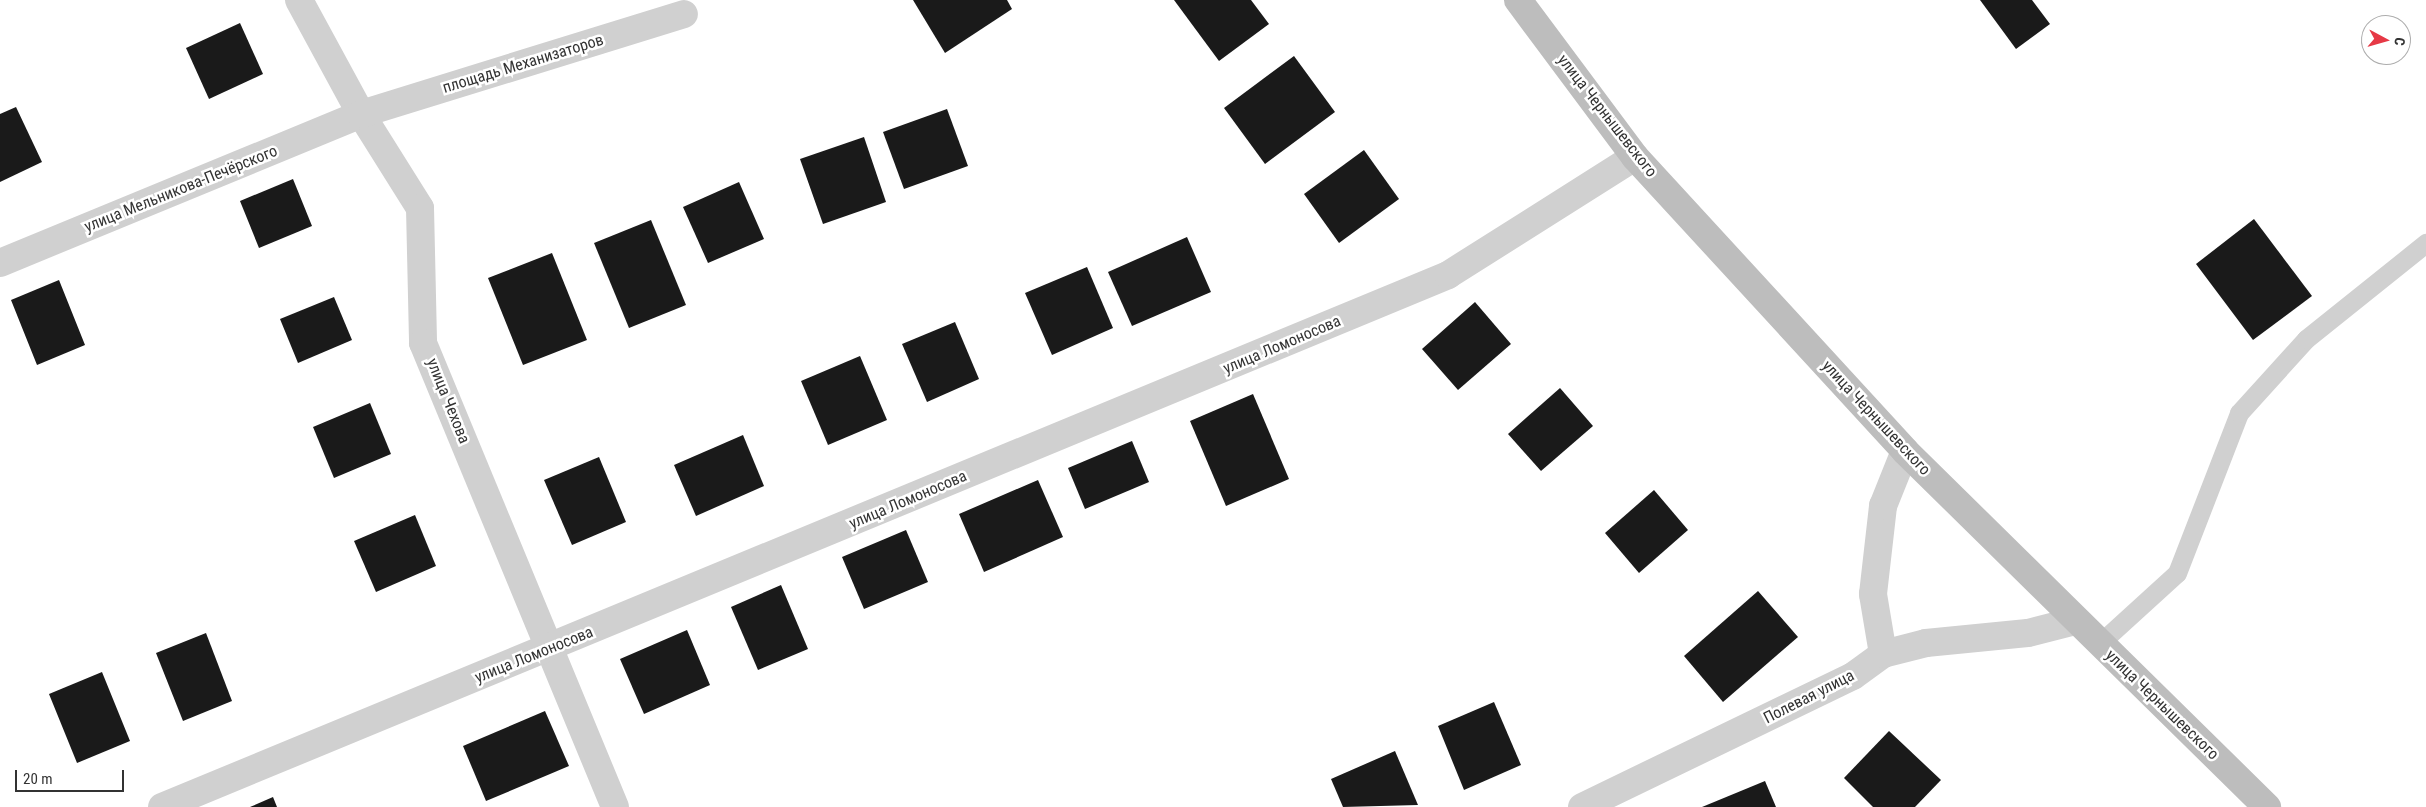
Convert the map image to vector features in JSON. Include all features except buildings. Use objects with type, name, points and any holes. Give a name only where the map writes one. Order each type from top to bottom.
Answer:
[{"type":"main road","name":"улица Чернышевского","points":[[1518,0],[1635,157],[1905,451],[2075,621],[2267,807]]},
{"type":"street","name":"улица Чехова","points":[[299,0],[361,114],[420,208],[423,343],[615,807]]},
{"type":"street","name":"площадь Механизаторов","points":[[361,114],[684,14]]},
{"type":"street","name":"улица Мельникова-Печёрского","points":[[0,263],[361,114]]},
{"type":"street","name":"улица Ломоносова","points":[[162,807],[550,649],[1448,275],[1635,157]]},
{"type":"street","points":[[1883,654],[1873,594],[1883,506],[1905,451]]},
{"type":"street","name":"Полевая улица","points":[[1582,807],[1853,676],[1883,654],[1926,644],[2028,633],[2075,621]]},
{"type":"lane","points":[[2099,644],[2177,573],[2239,413],[2306,339],[2426,243]]}]
